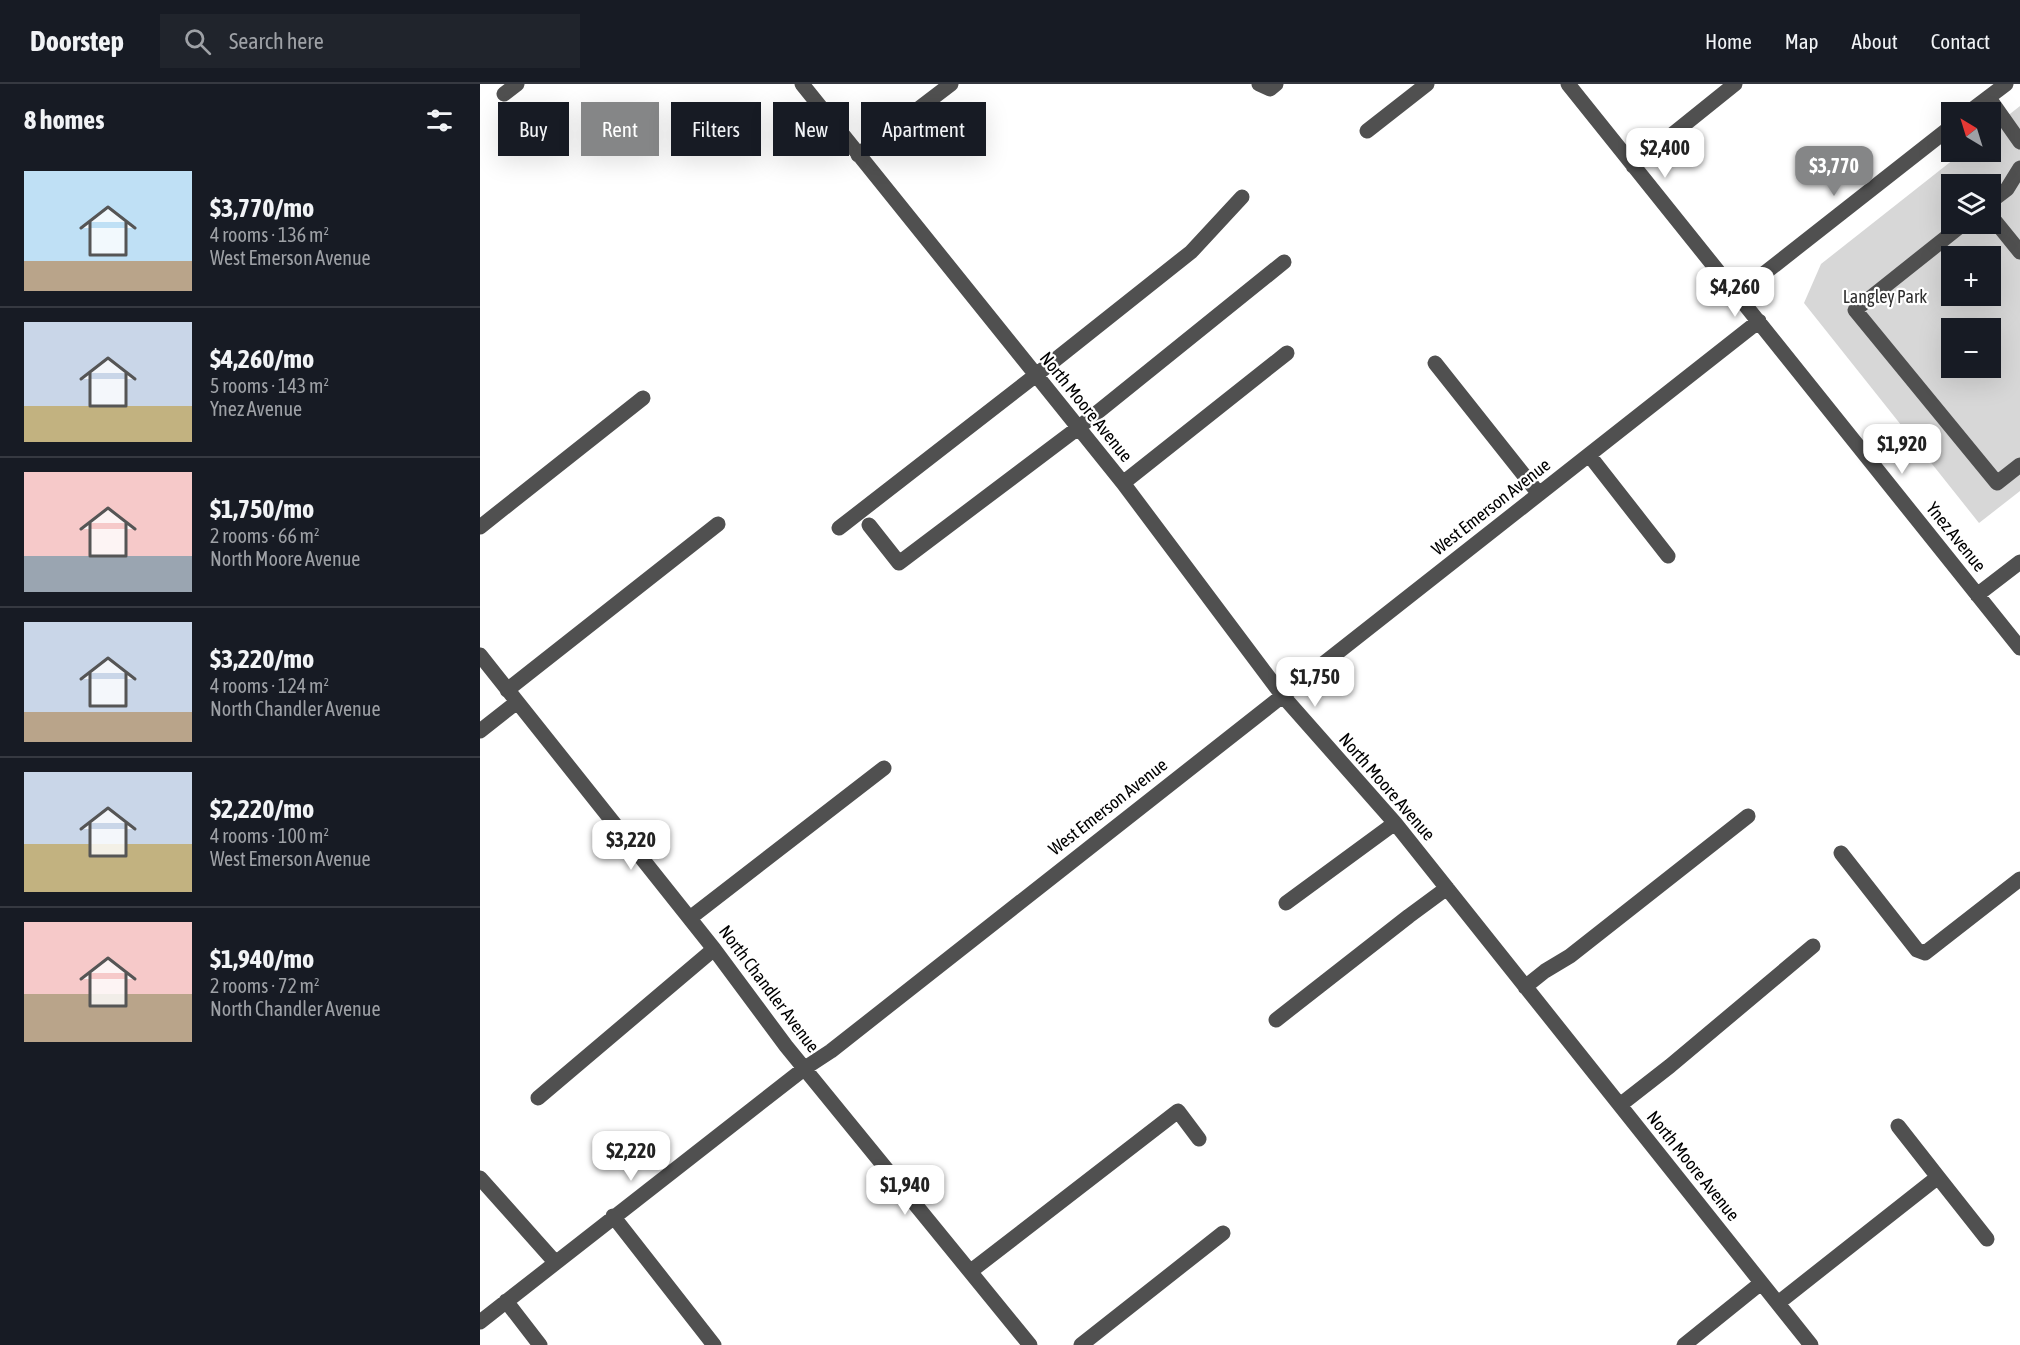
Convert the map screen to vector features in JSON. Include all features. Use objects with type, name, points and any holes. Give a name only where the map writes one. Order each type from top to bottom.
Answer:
[{"type":"street","points":[[504,94],[517,84]]},
{"type":"street","name":"North Moore Avenue","points":[[802,84],[1123,483],[1282,695],[1395,823],[1811,1345]]},
{"type":"street","points":[[858,155],[951,84]]},
{"type":"street","points":[[1259,84],[1269,89],[1276,84]]},
{"type":"street","points":[[1367,131],[1427,84]]},
{"type":"street","name":"Ynez Avenue","points":[[1569,84],[2020,648]]},
{"type":"street","points":[[1633,166],[1735,84]]},
{"type":"street","points":[[1984,102],[2006,84]]},
{"type":"street","points":[[1989,98],[2020,142]]},
{"type":"street","points":[[1738,294],[1941,135]]},
{"type":"street","points":[[2001,194],[2007,189],[2020,168]]},
{"type":"street","points":[[839,528],[1191,252],[1242,197]]},
{"type":"street","points":[[2001,229],[2020,252]]},
{"type":"street","points":[[1950,234],[1855,310],[1997,483],[2020,465]]},
{"type":"street","points":[[869,525],[899,563],[1078,428],[1284,262]]},
{"type":"street","name":"West Emerson Avenue","points":[[480,1322],[613,1216],[805,1068],[831,1051],[1759,321]]},
{"type":"street","points":[[1123,483],[1287,353]]},
{"type":"street","points":[[1435,363],[1539,494]]},
{"type":"street","points":[[480,527],[643,398]]},
{"type":"street","points":[[1589,455],[1668,556]]},
{"type":"street","points":[[507,690],[718,524]]},
{"type":"street","points":[[1977,595],[2020,562]]},
{"type":"street","name":"North Chandler Avenue","points":[[480,656],[690,918],[805,1068],[1030,1345]]},
{"type":"street","points":[[480,731],[517,702]]},
{"type":"street","points":[[690,918],[884,768]]},
{"type":"street","points":[[1525,987],[1545,971],[1570,956],[1748,816]]},
{"type":"street","points":[[1286,903],[1395,823]]},
{"type":"street","points":[[1841,853],[1917,950],[1925,953],[2020,879]]},
{"type":"street","points":[[1276,1020],[1447,888]]},
{"type":"street","points":[[1620,1105],[1813,946]]},
{"type":"street","points":[[538,1098],[714,949]]},
{"type":"street","points":[[971,1271],[1178,1111],[1199,1139]]},
{"type":"street","points":[[1898,1126],[1987,1239]]},
{"type":"street","points":[[1778,1303],[1938,1177]]},
{"type":"street","points":[[480,1178],[555,1262]]},
{"type":"street","points":[[613,1216],[714,1345]]},
{"type":"street","points":[[1081,1345],[1223,1233]]},
{"type":"street","points":[[1684,1345],[1761,1283]]},
{"type":"street","points":[[506,1301],[540,1345]]},
{"type":"green space","name":"Langley Park","points":[[2020,106],[2020,491],[1979,523],[1804,303],[1821,264],[1950,162],[2001,162],[2001,121]]}]
